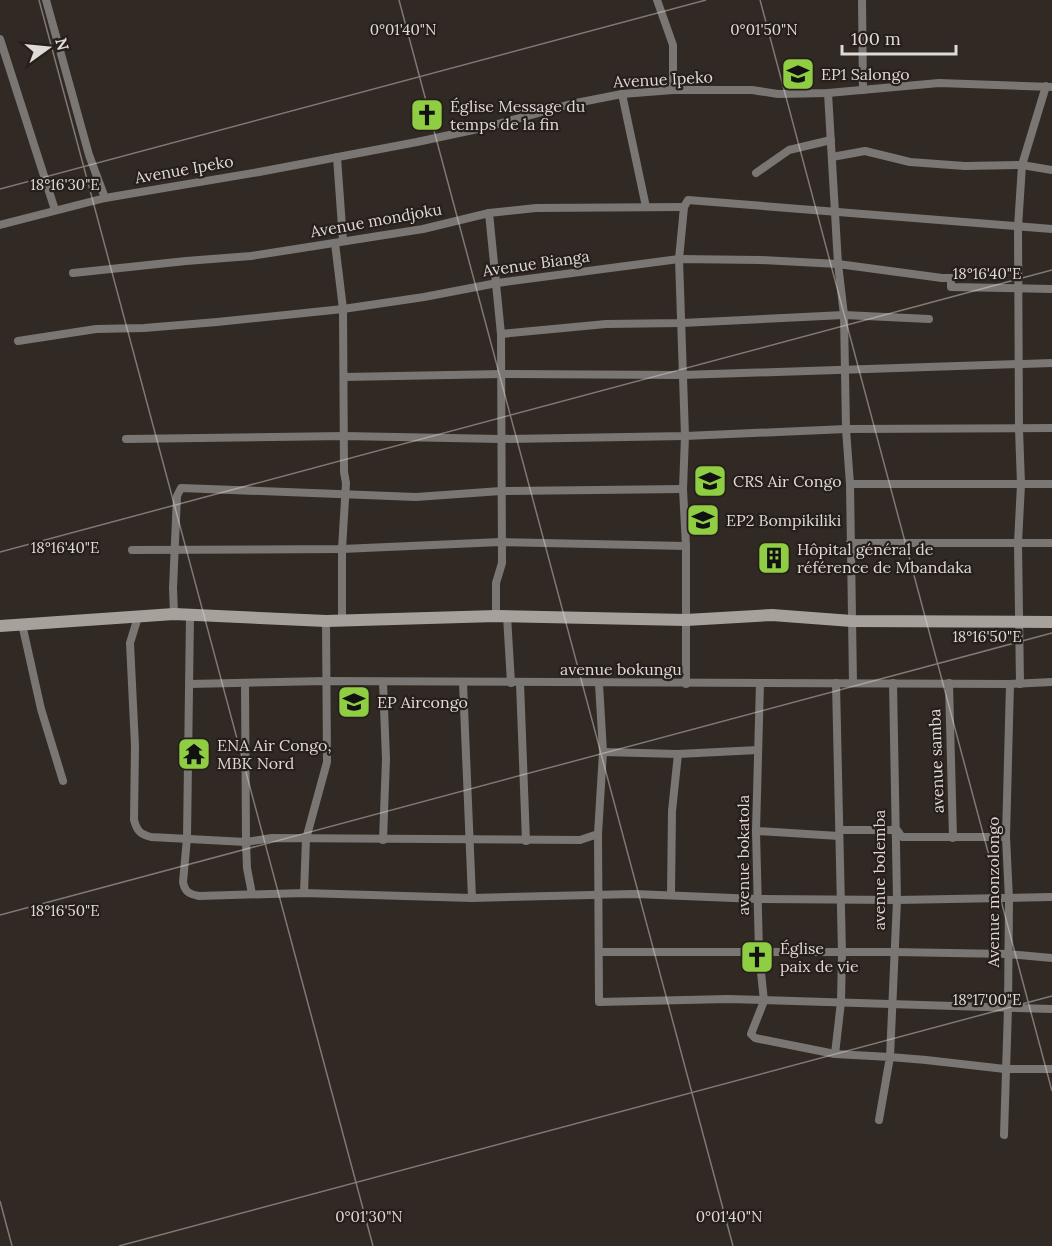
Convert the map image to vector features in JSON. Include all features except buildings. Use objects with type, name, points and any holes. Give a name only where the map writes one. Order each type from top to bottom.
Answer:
[{"type":"street","points":[[46,0],[89,155],[105,198]]},
{"type":"street","points":[[657,0],[673,45],[673,90]]},
{"type":"street","points":[[862,0],[864,90]]},
{"type":"street","points":[[0,39],[55,210]]},
{"type":"street","name":"Avenue Ipeko","points":[[0,225],[105,198],[337,157],[487,127],[571,104],[622,94],[673,90],[752,90],[778,94],[828,93],[939,83],[1049,87]]},
{"type":"street","points":[[1020,684],[1018,543],[1021,484],[1018,227],[1022,165],[1049,87]]},
{"type":"street","points":[[828,93],[838,264],[844,315],[846,429],[850,484],[853,683]]},
{"type":"street","points":[[622,94],[646,207]]},
{"type":"street","points":[[756,173],[789,150],[831,140]]},
{"type":"street","points":[[832,157],[865,151],[910,162],[965,166],[1022,165],[1052,170]]},
{"type":"street","points":[[337,157],[343,309],[344,472],[346,483],[342,549],[342,620]]},
{"type":"street","name":"Avenue mondjoku","points":[[73,273],[251,256],[423,229],[489,213],[536,208],[684,207],[688,200],[692,199],[836,212]]},
{"type":"street","points":[[684,207],[679,259],[685,436],[683,489],[686,546],[686,684]]},
{"type":"street","points":[[836,212],[1052,230]]},
{"type":"street","points":[[489,213],[497,283],[502,374],[502,563],[496,583],[511,683]]},
{"type":"street","name":"Avenue Bianga","points":[[18,341],[96,329],[207,323],[343,309],[497,283],[679,259],[838,264],[951,278],[951,287],[1052,289]]},
{"type":"street","points":[[501,334],[606,324],[682,323],[844,315],[929,319]]},
{"type":"street","points":[[344,377],[502,374],[682,375],[1052,363]]},
{"type":"street","points":[[126,439],[344,436],[501,440],[685,436],[846,429],[1052,428]]},
{"type":"street","points":[[850,484],[1052,484]]},
{"type":"street","points":[[174,614],[172,588],[174,549],[177,496],[181,488],[416,497],[501,491],[683,489]]},
{"type":"street","points":[[132,550],[342,549],[501,542],[686,546]]},
{"type":"street","points":[[850,543],[1052,543]]},
{"type":"street","points":[[0,626],[174,614],[326,621],[501,616],[686,620],[772,615],[852,621],[1052,622]]},
{"type":"street","points":[[190,615],[187,838],[183,882],[184,889],[189,894],[198,896],[304,893],[472,898],[598,893],[671,894],[758,900],[1052,897]]},
{"type":"street","points":[[138,617],[130,643],[135,746],[134,820],[141,834],[151,837],[246,842],[272,838],[580,840],[598,834]]},
{"type":"street","points":[[304,893],[306,839],[327,762],[326,621]]},
{"type":"street","points":[[22,624],[41,709],[63,780]]},
{"type":"street","name":"avenue bokungu","points":[[190,684],[326,681],[599,684],[1020,684],[1052,682]]},
{"type":"street","points":[[383,682],[386,759],[383,840]]},
{"type":"street","points":[[245,683],[246,842],[247,868],[252,894]]},
{"type":"street","points":[[463,683],[472,898]]},
{"type":"street","points":[[520,683],[525,841]]},
{"type":"street","name":"avenue bokatola","points":[[760,683],[756,831],[759,953],[764,1001]]},
{"type":"street","points":[[836,683],[842,899],[842,953],[836,1054]]},
{"type":"street","name":"avenue bolemba","points":[[890,1057],[897,900],[893,683]]},
{"type":"street","name":"avenue samba","points":[[949,683],[953,838]]},
{"type":"street","points":[[599,684],[603,752],[598,834],[599,1002],[728,999],[1052,1009]]},
{"type":"street","name":"Avenue monzolongo","points":[[1004,1135],[1008,1008],[1009,899],[1006,837],[1010,684]]},
{"type":"street","points":[[603,752],[678,754],[758,750]]},
{"type":"street","points":[[671,894],[672,811],[678,754]]},
{"type":"street","points":[[756,831],[840,833],[897,830],[902,837],[1006,837]]},
{"type":"street","points":[[599,952],[894,952],[1007,954],[1052,958]]},
{"type":"street","points":[[764,1001],[750,1031],[752,1037],[836,1054],[926,1059],[1005,1070],[1052,1069]]},
{"type":"street","points":[[879,1120],[890,1057]]},
{"type":"place","name":"EP1 Salongo","points":[[798,74]]},
{"type":"place","name":"Église Message du temps de la fin","points":[[427,115]]},
{"type":"place","name":"CRS Air Congo","points":[[710,481]]},
{"type":"place","name":"EP2 Bompikiliki","points":[[703,520]]},
{"type":"place","name":"Hôpital général de référence de Mbandaka","points":[[774,558]]},
{"type":"place","name":"EP Aircongo","points":[[354,702]]},
{"type":"place","name":"ENA Air Congo, MBK Nord","points":[[194,754]]},
{"type":"place","name":"Église paix de vie","points":[[757,957]]}]
